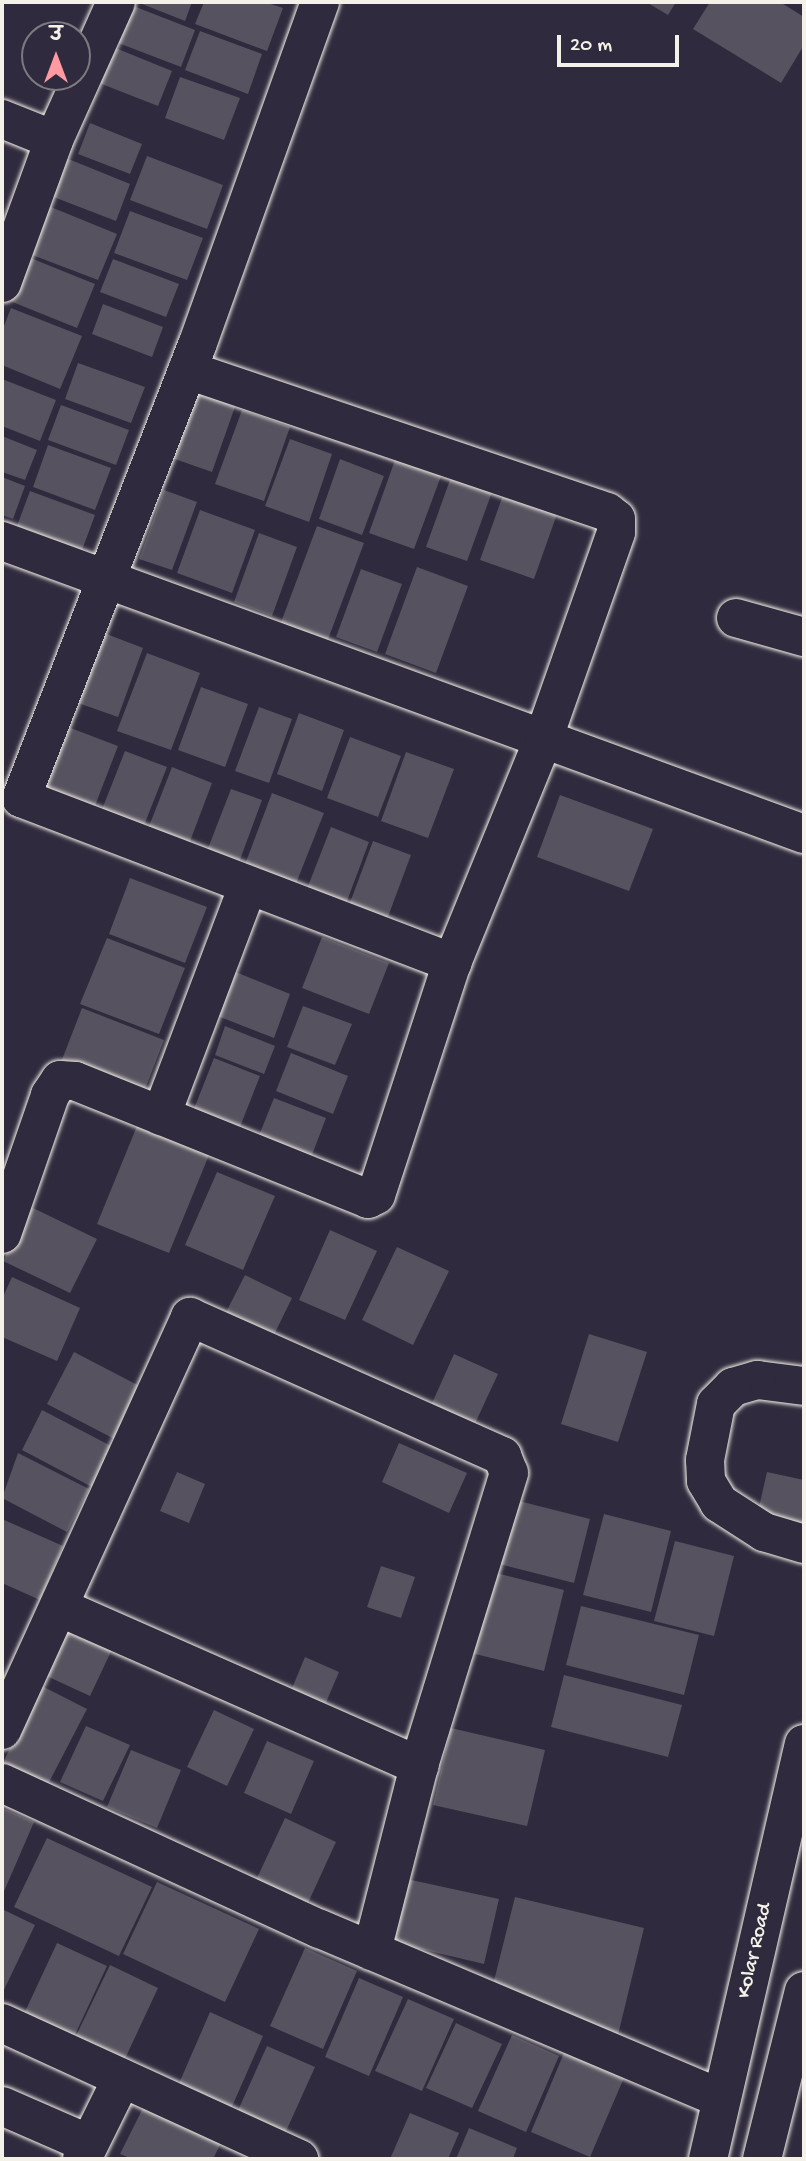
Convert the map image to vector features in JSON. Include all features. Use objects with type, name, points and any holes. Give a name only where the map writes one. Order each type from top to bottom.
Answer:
[{"type":"street","points":[[2,283],[54,139],[116,2]]},
{"type":"street","points":[[320,2],[187,370],[102,578],[21,798],[452,963]]},
{"type":"street","points":[[2,119],[54,139]]},
{"type":"street","points":[[2,1234],[50,1095],[60,1080],[75,1081],[372,1199],[452,963],[544,737],[616,519],[187,370]]},
{"type":"street","points":[[2,541],[804,834]]},
{"type":"street","points":[[736,618],[804,637]]},
{"type":"street","points":[[161,1116],[248,886]]},
{"type":"street","points":[[2,1730],[185,1325],[198,1317],[509,1462],[419,1766],[372,1951]]},
{"type":"street","points":[[804,1386],[757,1380],[733,1387],[716,1404],[705,1460],[706,1482],[719,1503],[764,1532],[804,1545]]},
{"type":"street","points":[[59,1607],[419,1766]]},
{"type":"street","name":"Kolar Road","points":[[708,2159],[804,1744]]},
{"type":"street","points":[[2,1783],[372,1951],[721,2098]]},
{"type":"street","points":[[762,2159],[804,1991]]},
{"type":"street","points":[[2,2024],[299,2159]]},
{"type":"street","points":[[2,2106],[86,2152],[122,2078]]},
{"type":"building","points":[[123,2],[195,30],[181,67],[108,39]]},
{"type":"building","points":[[137,2],[192,2],[185,21]]},
{"type":"building","points":[[204,2],[265,2],[283,8],[267,51],[195,24]]},
{"type":"building","points":[[646,2],[676,2],[668,15]]},
{"type":"building","points":[[710,2],[780,2],[804,17],[804,45],[781,83],[693,29]]},
{"type":"building","points":[[200,31],[262,54],[248,94],[185,70]]},
{"type":"building","points":[[108,45],[172,71],[158,106],[94,81]]},
{"type":"building","points":[[180,77],[240,98],[224,140],[165,118]]},
{"type":"building","points":[[90,123],[142,144],[130,174],[78,154]]},
{"type":"building","points":[[147,156],[223,185],[207,229],[130,200]]},
{"type":"building","points":[[66,158],[130,184],[116,221],[51,196]]},
{"type":"building","points":[[46,205],[117,234],[98,280],[27,253]]},
{"type":"building","points":[[130,211],[203,238],[187,280],[114,253]]},
{"type":"building","points":[[28,257],[95,284],[77,328],[10,301]]},
{"type":"building","points":[[113,259],[179,284],[166,317],[100,292]]},
{"type":"building","points":[[103,304],[163,327],[152,357],[92,334]]},
{"type":"building","points":[[11,308],[82,336],[60,389],[2,365],[2,331]]},
{"type":"building","points":[[78,363],[145,387],[131,423],[65,399]]},
{"type":"building","points":[[2,379],[56,400],[40,441],[2,426]]},
{"type":"building","points":[[197,386],[237,401],[212,472],[172,458]]},
{"type":"building","points":[[61,405],[129,430],[116,465],[48,440]]},
{"type":"building","points":[[242,410],[290,427],[264,501],[215,484]]},
{"type":"building","points":[[2,436],[37,450],[25,480],[2,472]]},
{"type":"building","points":[[290,439],[332,454],[309,522],[265,506]]},
{"type":"building","points":[[48,445],[111,468],[95,510],[33,487]]},
{"type":"building","points":[[340,459],[384,476],[362,535],[319,519]]},
{"type":"building","points":[[395,460],[441,476],[414,549],[369,533]]},
{"type":"building","points":[[2,477],[25,486],[13,519],[2,515]]},
{"type":"building","points":[[451,477],[492,492],[467,561],[426,547]]},
{"type":"building","points":[[164,490],[197,502],[172,570],[139,559]]},
{"type":"building","points":[[30,491],[95,515],[82,550],[17,526]]},
{"type":"building","points":[[503,495],[557,514],[534,579],[480,560]]},
{"type":"building","points":[[200,510],[255,530],[232,593],[177,573]]},
{"type":"building","points":[[317,526],[364,543],[327,642],[280,625]]},
{"type":"building","points":[[259,533],[297,547],[272,616],[234,602]]},
{"type":"building","points":[[417,567],[468,586],[436,673],[385,654]]},
{"type":"building","points":[[361,569],[402,584],[377,652],[336,637]]},
{"type":"building","points":[[104,633],[143,648],[118,717],[78,703]]},
{"type":"building","points":[[147,653],[200,673],[171,750],[117,731]]},
{"type":"building","points":[[201,687],[248,704],[225,767],[178,750]]},
{"type":"building","points":[[259,707],[292,719],[269,783],[235,771]]},
{"type":"building","points":[[299,713],[344,730],[322,791],[277,774]]},
{"type":"building","points":[[68,727],[118,746],[93,811],[43,792]]},
{"type":"building","points":[[350,737],[401,756],[378,817],[327,798]]},
{"type":"building","points":[[125,751],[167,767],[143,828],[101,812]]},
{"type":"building","points":[[406,752],[454,769],[428,838],[381,821]]},
{"type":"building","points":[[172,767],[212,783],[189,844],[148,829]]},
{"type":"building","points":[[231,789],[262,800],[237,868],[205,856]]},
{"type":"building","points":[[272,793],[324,813],[295,886],[244,867]]},
{"type":"building","points":[[560,795],[653,829],[629,891],[537,857]]},
{"type":"building","points":[[331,827],[369,842],[344,909],[305,894]]},
{"type":"building","points":[[373,841],[411,855],[386,922],[348,908]]},
{"type":"building","points":[[130,878],[207,907],[185,963],[109,934]]},
{"type":"building","points":[[322,937],[389,963],[369,1014],[302,988]]},
{"type":"building","points":[[107,938],[185,968],[159,1034],[80,1004]]},
{"type":"building","points":[[233,971],[290,994],[274,1038],[215,1015]]},
{"type":"building","points":[[303,1006],[352,1024],[335,1065],[287,1047]]},
{"type":"building","points":[[82,1008],[164,1040],[140,1102],[58,1070]]},
{"type":"building","points":[[225,1026],[275,1046],[264,1074],[215,1055]]},
{"type":"building","points":[[291,1053],[348,1076],[333,1114],[276,1091]]},
{"type":"building","points":[[214,1058],[260,1076],[234,1142],[188,1124]]},
{"type":"building","points":[[274,1098],[326,1118],[307,1168],[254,1148]]},
{"type":"building","points":[[137,1126],[209,1155],[169,1253],[97,1224]]},
{"type":"building","points":[[217,1172],[275,1196],[243,1270],[185,1245]]},
{"type":"building","points":[[31,1207],[97,1239],[70,1293],[3,1261]]},
{"type":"building","points":[[330,1230],[377,1251],[345,1320],[299,1300]]},
{"type":"building","points":[[397,1247],[449,1271],[413,1345],[362,1320]]},
{"type":"building","points":[[245,1275],[292,1298],[268,1347],[220,1324]]},
{"type":"building","points":[[12,1277],[80,1308],[57,1361],[2,1337],[2,1299]]},
{"type":"building","points":[[589,1334],[647,1352],[618,1442],[561,1424]]},
{"type":"building","points":[[74,1352],[151,1392],[124,1444],[47,1404]]},
{"type":"building","points":[[454,1354],[498,1374],[472,1430],[429,1410]]},
{"type":"building","points":[[42,1410],[115,1448],[94,1488],[22,1450]]},
{"type":"building","points":[[399,1443],[467,1473],[449,1513],[382,1482]]},
{"type":"building","points":[[18,1453],[89,1489],[67,1532],[2,1498]]},
{"type":"building","points":[[177,1472],[205,1484],[189,1523],[160,1511]]},
{"type":"building","points":[[767,1472],[804,1480],[804,1527],[757,1516]]},
{"type":"building","points":[[511,1499],[590,1519],[574,1583],[495,1563]]},
{"type":"building","points":[[604,1514],[671,1531],[651,1612],[583,1595]]},
{"type":"building","points":[[2,1519],[63,1546],[40,1600],[2,1583]]},
{"type":"building","points":[[675,1541],[734,1556],[714,1636],[654,1621]]},
{"type":"building","points":[[381,1566],[415,1577],[401,1618],[367,1607]]},
{"type":"building","points":[[492,1572],[564,1590],[544,1671],[471,1653]]},
{"type":"building","points":[[581,1606],[699,1635],[684,1695],[566,1665]]},
{"type":"building","points":[[67,1618],[116,1641],[90,1696],[40,1673]]},
{"type":"building","points":[[305,1657],[339,1672],[322,1712],[288,1698]]},
{"type":"building","points":[[564,1675],[682,1705],[668,1757],[551,1727]]},
{"type":"building","points":[[40,1685],[87,1709],[46,1788],[2,1765]]},
{"type":"building","points":[[214,1710],[254,1729],[227,1786],[187,1767]]},
{"type":"building","points":[[86,1726],[130,1745],[103,1801],[60,1782]]},
{"type":"building","points":[[451,1728],[545,1750],[527,1826],[433,1805]]},
{"type":"building","points":[[267,1741],[314,1761],[291,1814],[244,1793]]},
{"type":"building","points":[[131,1750],[181,1770],[157,1828],[107,1807]]},
{"type":"building","points":[[2,1808],[34,1822],[2,1896]]},
{"type":"building","points":[[285,1818],[336,1842],[302,1916],[250,1893]]},
{"type":"building","points":[[47,1838],[152,1887],[119,1956],[14,1907]]},
{"type":"building","points":[[402,1878],[499,1899],[484,1964],[387,1941]]},
{"type":"building","points":[[157,1882],[259,1929],[225,2002],[123,1954]]},
{"type":"building","points":[[515,1897],[644,1928],[617,2039],[491,1993]]},
{"type":"building","points":[[2,1909],[35,1925],[2,1994]]},
{"type":"building","points":[[57,1943],[107,1966],[73,2039],[23,2016]]},
{"type":"building","points":[[305,1948],[357,1971],[323,2049],[270,2026]]},
{"type":"building","points":[[110,1965],[158,1988],[123,2063],[74,2040]]},
{"type":"building","points":[[359,1978],[403,1997],[369,2076],[325,2057]]},
{"type":"building","points":[[408,1999],[454,2019],[422,2091],[375,2071]]},
{"type":"building","points":[[210,2012],[263,2036],[230,2111],[177,2088]]},
{"type":"building","points":[[456,2023],[502,2044],[472,2108],[426,2088]]},
{"type":"building","points":[[512,2035],[559,2056],[526,2132],[478,2111]]},
{"type":"building","points":[[267,2046],[315,2067],[283,2138],[235,2117]]},
{"type":"building","points":[[566,2048],[626,2073],[590,2157],[531,2132]]},
{"type":"building","points":[[149,2096],[226,2133],[213,2159],[132,2159],[120,2154]]},
{"type":"building","points":[[410,2113],[459,2133],[448,2159],[390,2159]]},
{"type":"building","points":[[469,2128],[517,2148],[513,2159],[456,2159]]}]
